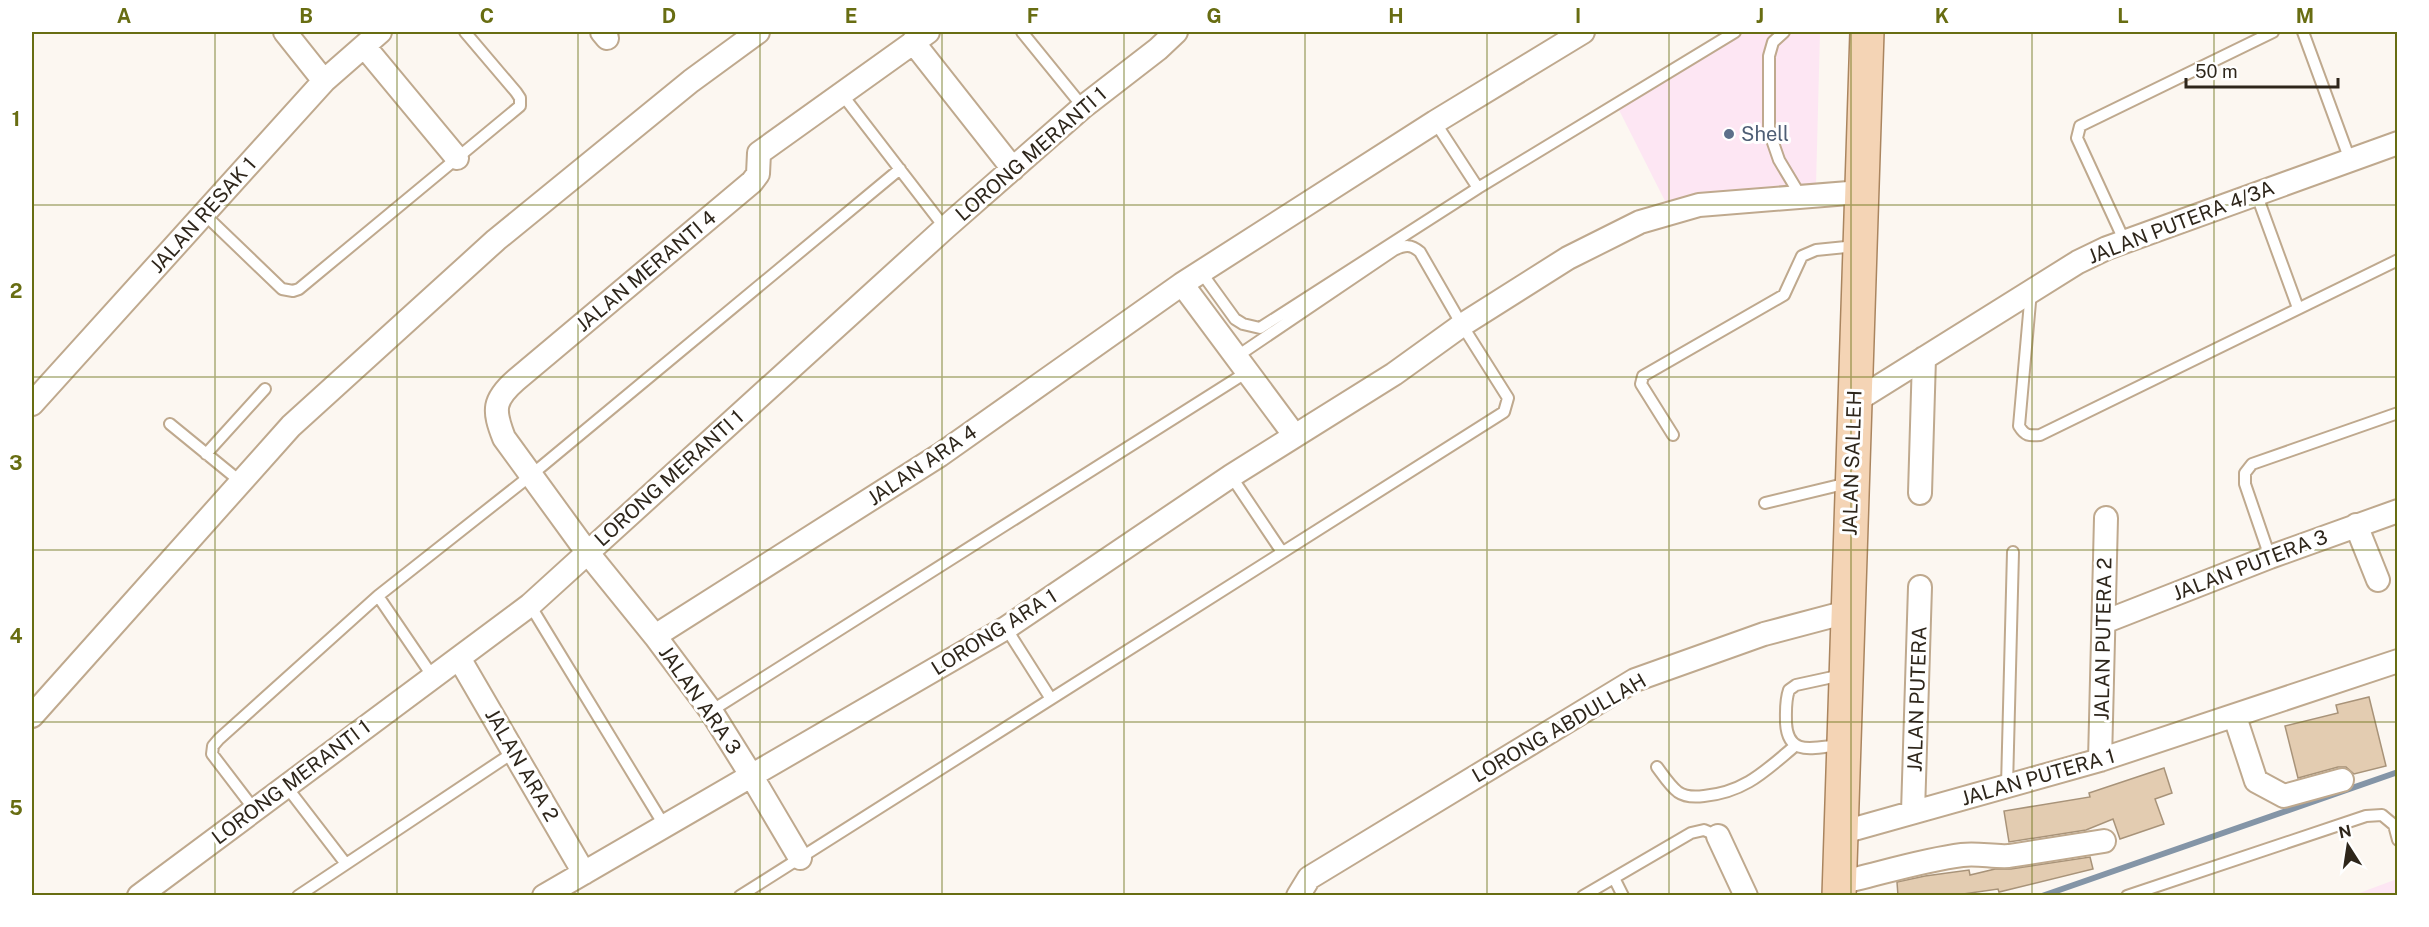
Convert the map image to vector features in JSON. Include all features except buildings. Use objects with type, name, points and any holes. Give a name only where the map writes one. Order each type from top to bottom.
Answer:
[{"type":"main road","name":"JALAN SALLEH","points":[[1839,889],[1867,32]]},
{"type":"street","points":[[285,32],[324,81]]},
{"type":"street","name":"LORONG MERANTI 1","points":[[139,896],[530,605],[945,228],[1083,107],[1152,40],[1176,32]]},
{"type":"street","name":"JALAN ARA 4","points":[[655,636],[940,455],[1182,284],[1435,122],[1583,32]]},
{"type":"street","points":[[32,716],[291,426],[496,240],[744,36]]},
{"type":"street","points":[[921,37],[1012,169]]},
{"type":"street","name":"JALAN MERANTI 4","points":[[587,552],[504,438],[498,422],[496,406],[502,392],[752,182],[758,174],[759,153],[921,37]]},
{"type":"street","points":[[372,39],[457,158]]},
{"type":"street","name":"JALAN RESAK 1","points":[[32,404],[324,81],[372,39]]},
{"type":"street","name":"JALAN PUTERA 4/3A","points":[[1854,402],[2078,262],[2124,240],[2397,143]]},
{"type":"street","name":"LORONG ARA 1","points":[[544,896],[1006,628],[1231,476],[1394,374],[1462,325],[1568,258],[1640,222],[1699,205],[1800,195],[1861,192]]},
{"type":"street","points":[[1182,284],[1295,436]]},
{"type":"street","points":[[1920,493],[1924,358]]},
{"type":"street","name":"JALAN PUTERA 3","points":[[2104,622],[2397,510]]},
{"type":"street","name":"JALAN PUTERA 2","points":[[2100,760],[2106,518]]},
{"type":"street","points":[[2356,525],[2378,580]]},
{"type":"street","name":"JALAN ARA 3","points":[[587,552],[655,636],[711,711],[800,858]]},
{"type":"street","name":"JALAN PUTERA","points":[[1913,812],[1920,586]]},
{"type":"street","name":"LORONG ABDULLAH","points":[[1298,896],[1309,878],[1635,680],[1764,634],[1847,612]]},
{"type":"street","name":"JALAN ARA 2","points":[[459,658],[584,873]]},
{"type":"street","name":"JALAN PUTERA 1","points":[[1840,832],[2100,760],[2397,662]]},
{"type":"street","points":[[2235,717],[2256,781],[2284,795],[2342,780]]},
{"type":"street","points":[[1718,836],[1746,896]]},
{"type":"street","points":[[1839,889],[1957,856],[1978,854],[2009,856],[2104,841]]},
{"type":"lane","points":[[204,214],[282,289],[293,291],[298,289],[520,106],[520,98],[516,92],[465,32]]},
{"type":"lane","points":[[1022,32],[1083,107]]},
{"type":"lane","points":[[1201,272],[1235,319],[1243,324],[1260,328],[1478,188],[1735,32]]},
{"type":"lane","points":[[1784,32],[1773,42],[1769,56],[1769,131],[1779,160],[1800,195]]},
{"type":"lane","points":[[2124,240],[2077,138],[2080,126],[2273,32]]},
{"type":"lane","points":[[2303,32],[2350,160]]},
{"type":"lane","points":[[841,93],[945,228]]},
{"type":"lane","points":[[1435,122],[1478,188]]},
{"type":"lane","points":[[254,810],[212,754],[213,746],[378,596],[530,476],[900,169]]},
{"type":"lane","points":[[2256,193],[2298,308]]},
{"type":"lane","points":[[711,711],[1242,365],[1394,250],[1404,245],[1413,246],[1420,252],[1508,398],[1504,412],[740,896]]},
{"type":"lane","points":[[1673,435],[1641,384],[1643,376],[1784,295],[1802,256],[1816,250],[1859,245]]},
{"type":"lane","points":[[2031,291],[2019,426],[2024,434],[2029,436],[2040,435],[2397,260]]},
{"type":"lane","points":[[206,454],[265,389]]},
{"type":"lane","points":[[2270,557],[2245,484],[2245,473],[2252,464],[2397,413]]},
{"type":"lane","points":[[170,424],[241,482]]},
{"type":"lane","points":[[1231,476],[1282,552]]},
{"type":"lane","points":[[1765,503],[1851,482]]},
{"type":"lane","points":[[2007,786],[2013,552]]},
{"type":"lane","points":[[378,596],[434,677]]},
{"type":"lane","points":[[530,605],[664,825]]},
{"type":"lane","points":[[1006,628],[1051,699]]},
{"type":"lane","points":[[1843,745],[1802,748],[1795,746],[1787,735],[1786,703],[1789,690],[1796,685],[1845,674]]},
{"type":"lane","points":[[1657,767],[1676,791],[1683,795],[1723,794],[1733,792],[1760,776],[1795,746]]},
{"type":"lane","points":[[298,896],[514,752]]},
{"type":"lane","points":[[286,786],[346,864]]},
{"type":"lane","points":[[2127,896],[2366,816],[2382,815],[2394,825],[2397,840]]},
{"type":"lane","points":[[1583,896],[1691,833],[1704,830],[1718,836]]},
{"type":"lane","points":[[1614,878],[1623,896]]},
{"type":"shaded area","points":[[1742,32],[1820,32],[1816,186],[1667,205],[1618,108]]},
{"type":"shaded area","points":[[2397,879],[2397,895],[2354,895]]},
{"type":"waterway","points":[[2042,896],[2398,772]]},
{"type":"place","name":"Shell","points":[[1729,134]]}]
